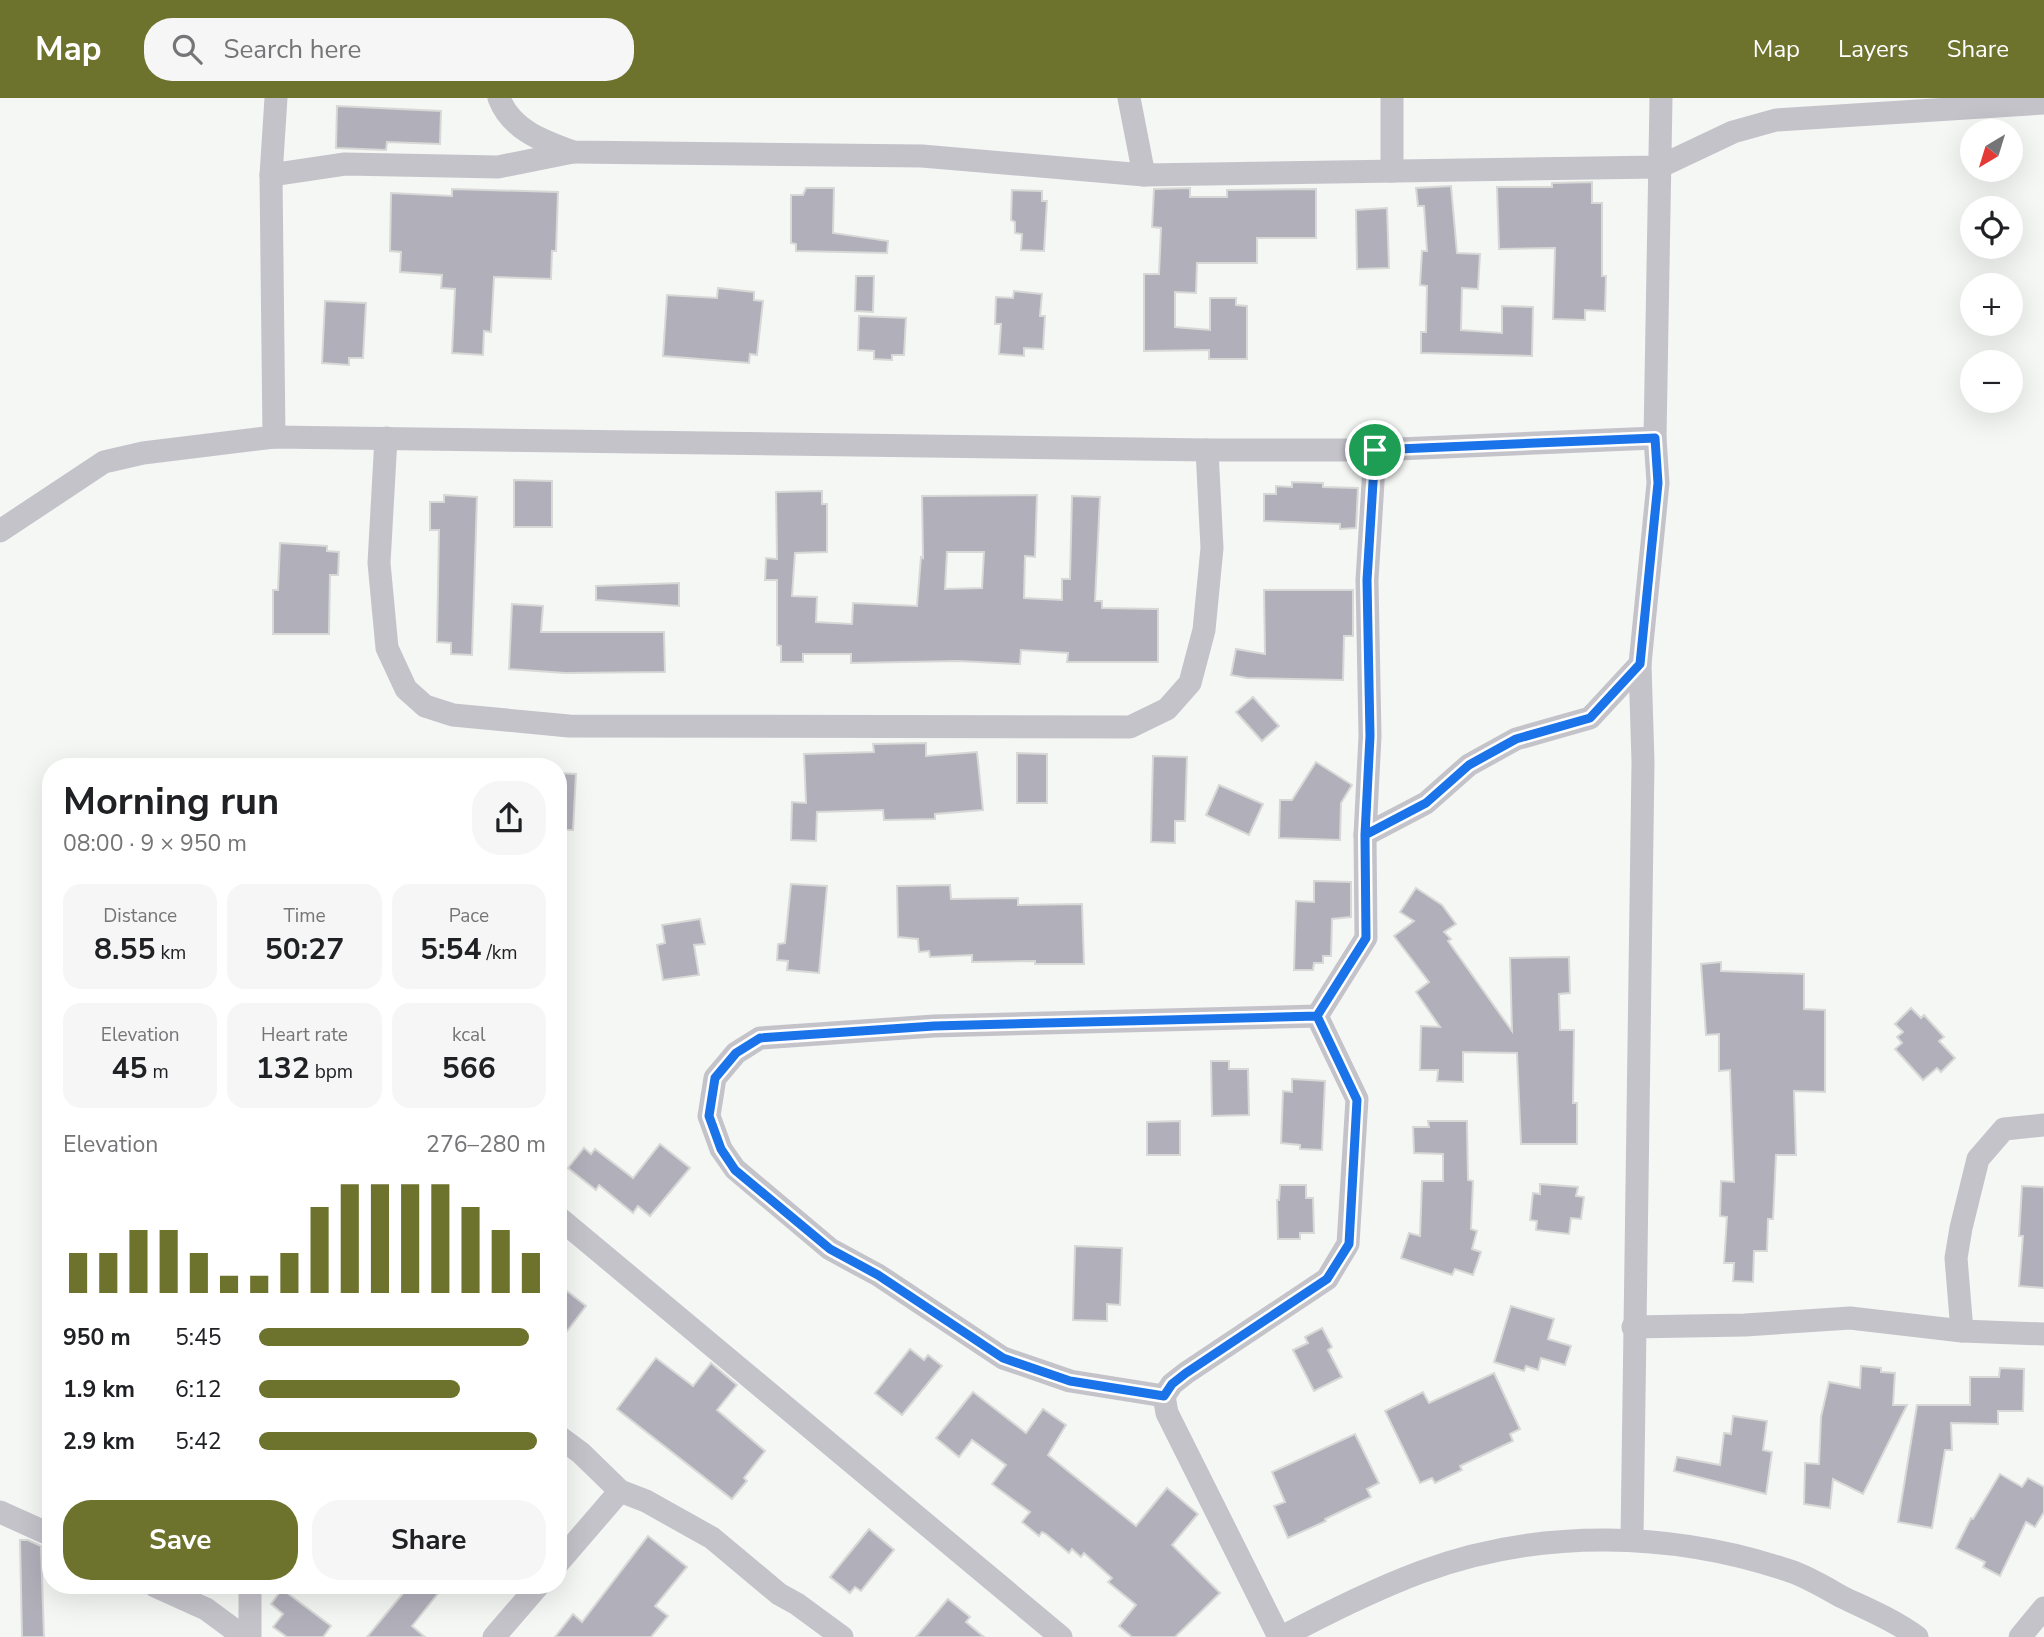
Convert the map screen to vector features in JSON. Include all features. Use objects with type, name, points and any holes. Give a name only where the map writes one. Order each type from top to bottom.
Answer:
[{"type":"street","points":[[275,437],[271,174],[276,98]]},
{"type":"street","points":[[499,98],[504,110],[518,126],[540,140],[573,152]]},
{"type":"street","points":[[1129,98],[1144,175]]},
{"type":"street","points":[[1392,98],[1392,171]]},
{"type":"street","points":[[1632,1539],[1633,1327],[1640,1120],[1643,762],[1640,664],[1658,483],[1655,438],[1661,98]]},
{"type":"street","points":[[271,174],[345,164],[498,167],[573,152],[922,156],[1144,175],[1659,167],[1733,132],[1776,120],[1967,102],[2044,103]]},
{"type":"street","points":[[0,531],[104,462],[143,453],[275,437],[1207,450],[1375,450],[1655,438]]},
{"type":"street","points":[[386,438],[379,563],[387,648],[406,689],[425,706],[453,715],[569,726],[1130,727],[1167,709],[1190,683],[1204,630],[1212,548],[1207,450]]},
{"type":"street","points":[[1317,1016],[1366,938],[1365,835],[1370,736],[1367,580],[1375,450]]},
{"type":"street","points":[[1365,835],[1426,803],[1469,765],[1516,739],[1590,718],[1640,664]]},
{"type":"street","points":[[1317,1016],[1357,1100],[1349,1244],[1327,1279],[1186,1373],[1172,1384],[1164,1396],[1167,1413],[1280,1637],[1337,1608],[1422,1572],[1475,1556],[1541,1542],[1632,1539],[1718,1552],[1792,1571],[1917,1637]]},
{"type":"street","points":[[1164,1396],[1070,1381],[1003,1358],[878,1275],[830,1249],[735,1170],[721,1149],[709,1116],[715,1078],[736,1053],[760,1038],[934,1026],[1317,1016]]},
{"type":"street","points":[[1962,1331],[1956,1258],[1978,1159],[2004,1129],[2044,1125]]},
{"type":"street","points":[[567,1225],[1061,1637]]},
{"type":"street","points":[[1633,1327],[1745,1325],[1850,1318],[1962,1331],[2044,1334]]},
{"type":"street","points":[[567,1443],[620,1491],[646,1501],[712,1538],[828,1632]]},
{"type":"street","points":[[567,1553],[620,1491]]},
{"type":"street","points":[[0,1512],[42,1531]]},
{"type":"street","points":[[173,1594],[206,1609],[244,1637]]},
{"type":"street","points":[[250,1594],[250,1637]]},
{"type":"street","points":[[494,1637],[531,1594]]},
{"type":"street","points":[[2020,1637],[2044,1608]]},
{"type":"building","points":[[337,106],[441,111],[440,144],[387,142],[386,150],[336,148]]},
{"type":"building","points":[[1592,182],[1592,203],[1602,203],[1605,311],[1585,310],[1585,320],[1553,319],[1555,248],[1499,249],[1497,187],[1552,187],[1552,183]]},
{"type":"building","points":[[1451,186],[1457,253],[1480,254],[1478,289],[1462,288],[1461,330],[1502,333],[1502,306],[1533,307],[1532,356],[1421,353],[1421,332],[1426,332],[1427,286],[1420,285],[1422,251],[1427,251],[1424,206],[1418,206],[1416,188]]},
{"type":"building","points":[[806,188],[834,188],[833,233],[888,241],[887,253],[796,251],[796,244],[791,243],[791,195],[803,195]]},
{"type":"building","points":[[1190,188],[1190,197],[1227,197],[1227,190],[1316,189],[1316,238],[1257,238],[1257,263],[1197,263],[1196,293],[1175,292],[1175,327],[1210,330],[1210,298],[1236,298],[1236,305],[1247,306],[1247,359],[1209,359],[1209,350],[1144,351],[1144,274],[1159,274],[1161,228],[1152,227],[1154,189]]},
{"type":"building","points":[[452,189],[558,192],[556,251],[552,251],[551,279],[494,277],[491,332],[484,331],[483,355],[452,353],[455,289],[441,288],[442,275],[400,272],[401,252],[390,251],[391,193],[452,196]]},
{"type":"building","points":[[1012,190],[1042,191],[1042,201],[1047,201],[1044,251],[1021,250],[1022,234],[1015,233],[1015,222],[1011,220]]},
{"type":"building","points":[[1387,208],[1389,268],[1357,269],[1356,210]]},
{"type":"building","points":[[856,276],[874,276],[873,312],[855,311]]},
{"type":"building","points":[[718,288],[754,292],[754,300],[763,301],[757,355],[750,354],[749,363],[663,356],[667,295],[717,298]]},
{"type":"building","points":[[1014,291],[1042,294],[1040,316],[1045,316],[1043,349],[1024,348],[1024,356],[999,354],[1001,324],[995,324],[996,297],[1013,298]]},
{"type":"building","points":[[325,301],[366,303],[363,358],[349,358],[349,365],[322,363]]},
{"type":"building","points":[[859,316],[906,318],[904,355],[892,355],[892,360],[874,359],[874,351],[858,350]]},
{"type":"building","points":[[514,480],[552,481],[552,527],[514,527]]},
{"type":"building","points":[[1292,482],[1323,483],[1323,487],[1358,488],[1356,528],[1340,529],[1340,524],[1264,521],[1264,494],[1276,494],[1276,486],[1292,487]]},
{"type":"building","points":[[822,491],[822,504],[827,504],[827,552],[795,553],[792,596],[817,597],[816,622],[852,624],[853,603],[917,606],[921,557],[923,558],[922,496],[1037,495],[1035,557],[1025,556],[1024,598],[1062,600],[1062,579],[1070,579],[1072,496],[1100,497],[1095,601],[1102,601],[1102,608],[1158,609],[1158,662],[1067,662],[1068,653],[1021,650],[1020,664],[959,661],[851,663],[851,654],[803,654],[803,662],[781,662],[781,646],[777,645],[777,580],[765,580],[766,558],[777,559],[776,492]],"holes":[[[947,552],[984,552],[982,588],[945,589]]]},
{"type":"building","points":[[444,495],[477,497],[472,655],[451,654],[451,643],[437,642],[439,530],[430,530],[430,502],[444,502]]},
{"type":"building","points":[[280,543],[327,546],[327,551],[339,552],[338,575],[330,575],[329,634],[273,634],[273,590],[278,590]]},
{"type":"building","points":[[679,583],[679,606],[596,600],[596,586]]},
{"type":"building","points":[[1264,590],[1353,590],[1353,636],[1344,636],[1343,680],[1247,678],[1231,675],[1236,649],[1265,654]]},
{"type":"building","points":[[512,604],[543,606],[541,632],[664,632],[665,672],[565,673],[509,669]]},
{"type":"building","points":[[1253,697],[1279,726],[1262,741],[1236,712]]},
{"type":"building","points":[[926,743],[926,756],[977,752],[983,810],[935,814],[935,819],[884,820],[883,810],[817,812],[816,841],[791,840],[792,802],[806,803],[804,754],[874,752],[873,744]]},
{"type":"building","points":[[1017,753],[1047,754],[1047,803],[1017,803]]},
{"type":"building","points":[[1153,756],[1187,757],[1185,821],[1175,821],[1175,843],[1151,842]]},
{"type":"building","points":[[1316,762],[1352,785],[1341,803],[1340,840],[1279,838],[1280,800],[1292,800]]},
{"type":"building","points":[[567,774],[576,774],[573,830],[567,830]]},
{"type":"building","points":[[1219,785],[1263,804],[1249,835],[1206,815]]},
{"type":"building","points":[[1314,881],[1351,882],[1351,917],[1332,919],[1331,956],[1323,956],[1323,963],[1314,963],[1313,970],[1294,970],[1296,901],[1314,902]]},
{"type":"building","points":[[791,884],[827,886],[819,973],[787,970],[788,961],[777,960],[778,944],[785,943]]},
{"type":"building","points":[[950,885],[951,899],[1018,898],[1018,905],[1082,904],[1084,964],[1035,964],[1035,961],[972,962],[972,955],[930,957],[929,951],[919,952],[918,939],[898,937],[897,886]]},
{"type":"building","points":[[1416,888],[1442,905],[1456,924],[1444,932],[1451,939],[1448,941],[1512,1031],[1510,958],[1569,957],[1570,993],[1559,994],[1560,1030],[1574,1030],[1573,1103],[1577,1103],[1577,1144],[1521,1144],[1517,1053],[1463,1052],[1463,1082],[1437,1081],[1438,1070],[1420,1070],[1421,1026],[1440,1027],[1416,992],[1429,982],[1394,936],[1414,921],[1400,912]]},
{"type":"building","points":[[700,919],[705,944],[694,945],[699,975],[663,980],[657,945],[665,943],[662,925]]},
{"type":"building","points":[[1721,962],[1721,971],[1804,974],[1804,1009],[1825,1010],[1825,1092],[1794,1091],[1796,1155],[1776,1155],[1773,1219],[1768,1219],[1767,1251],[1754,1251],[1753,1282],[1733,1281],[1734,1263],[1724,1263],[1727,1217],[1720,1216],[1721,1181],[1734,1182],[1730,1070],[1719,1071],[1719,1034],[1706,1035],[1701,964]]},
{"type":"building","points":[[1911,1008],[1921,1018],[1924,1015],[1944,1037],[1939,1041],[1955,1058],[1941,1072],[1937,1068],[1923,1080],[1895,1049],[1902,1043],[1897,1037],[1903,1032],[1895,1024]]},
{"type":"building","points":[[1211,1061],[1229,1061],[1229,1069],[1248,1069],[1249,1115],[1212,1116]]},
{"type":"building","points":[[1292,1079],[1325,1081],[1322,1150],[1300,1149],[1300,1145],[1281,1143],[1283,1091],[1292,1092]]},
{"type":"building","points":[[1180,1121],[1180,1155],[1147,1155],[1147,1122]]},
{"type":"building","points":[[1428,1121],[1467,1121],[1468,1180],[1473,1181],[1471,1229],[1477,1231],[1472,1249],[1481,1252],[1473,1275],[1455,1269],[1452,1275],[1401,1258],[1409,1233],[1420,1236],[1422,1181],[1443,1181],[1443,1154],[1414,1153],[1413,1127],[1429,1127]]},
{"type":"building","points":[[660,1144],[690,1168],[650,1216],[638,1206],[633,1213],[599,1185],[596,1190],[568,1168],[584,1148],[591,1154],[595,1149],[633,1178]]},
{"type":"building","points":[[1540,1184],[1578,1187],[1576,1196],[1584,1197],[1581,1219],[1571,1218],[1569,1234],[1536,1230],[1537,1221],[1530,1220],[1533,1193],[1540,1194]]},
{"type":"building","points":[[1280,1185],[1306,1185],[1306,1198],[1313,1198],[1314,1233],[1300,1233],[1300,1239],[1278,1239],[1277,1200]]},
{"type":"building","points":[[2022,1186],[2044,1187],[2044,1288],[2019,1286],[2023,1236],[2019,1236]]},
{"type":"building","points":[[1075,1246],[1122,1248],[1120,1305],[1107,1304],[1107,1321],[1073,1320]]},
{"type":"building","points":[[567,1291],[586,1306],[567,1331]]},
{"type":"building","points":[[1511,1306],[1554,1319],[1548,1339],[1571,1346],[1565,1365],[1541,1358],[1538,1370],[1526,1366],[1524,1371],[1494,1362]]},
{"type":"building","points":[[1322,1328],[1332,1347],[1328,1350],[1342,1377],[1314,1391],[1293,1350],[1308,1343],[1305,1337]]},
{"type":"building","points":[[910,1349],[924,1360],[928,1355],[942,1366],[902,1415],[875,1393]]},
{"type":"building","points":[[656,1358],[693,1386],[711,1363],[737,1385],[717,1410],[765,1451],[744,1478],[747,1481],[732,1499],[617,1409]]},
{"type":"building","points":[[1861,1366],[1895,1373],[1893,1405],[1907,1405],[1863,1494],[1833,1479],[1830,1508],[1804,1504],[1805,1463],[1819,1464],[1821,1417],[1829,1382],[1860,1388]]},
{"type":"building","points":[[2000,1368],[2024,1369],[2023,1411],[1998,1411],[1998,1424],[1951,1423],[1952,1450],[1945,1450],[1932,1528],[1898,1522],[1917,1405],[1970,1405],[1970,1377],[1999,1377]]},
{"type":"building","points":[[1494,1373],[1520,1429],[1510,1434],[1513,1441],[1460,1466],[1462,1470],[1435,1483],[1432,1478],[1420,1483],[1385,1411],[1423,1392],[1429,1403]]},
{"type":"building","points":[[973,1392],[1026,1433],[1043,1409],[1066,1425],[1048,1455],[1136,1526],[1167,1488],[1198,1514],[1172,1545],[1220,1593],[1175,1637],[1132,1637],[1119,1626],[1136,1605],[1108,1582],[1112,1578],[1084,1553],[1081,1557],[1072,1549],[1069,1553],[1046,1534],[1042,1532],[1039,1536],[1022,1522],[1030,1512],[992,1484],[1006,1465],[972,1440],[959,1457],[936,1438]]},
{"type":"building","points":[[1733,1416],[1767,1421],[1763,1450],[1772,1452],[1766,1494],[1674,1471],[1677,1457],[1720,1465],[1724,1433],[1731,1434]]},
{"type":"building","points":[[1355,1434],[1379,1483],[1367,1489],[1371,1497],[1288,1538],[1274,1506],[1285,1502],[1272,1472]]},
{"type":"building","points":[[2000,1474],[2022,1487],[2028,1478],[2044,1487],[2044,1512],[2035,1527],[2026,1522],[2000,1576],[1983,1567],[1985,1562],[1956,1548],[1971,1518],[1973,1519]]},
{"type":"building","points":[[869,1529],[894,1550],[861,1591],[855,1587],[850,1593],[830,1577]]},
{"type":"building","points":[[648,1536],[687,1567],[655,1606],[668,1616],[651,1637],[555,1637],[573,1614],[582,1622]]},
{"type":"building","points":[[20,1540],[28,1540],[41,1546],[44,1637],[22,1637]]},
{"type":"building","points":[[278,1594],[289,1594],[331,1626],[323,1637],[287,1637],[273,1627],[283,1614],[271,1604]]},
{"type":"building","points":[[402,1594],[438,1594],[412,1626],[425,1637],[367,1637]]},
{"type":"building","points":[[948,1599],[970,1617],[966,1622],[984,1637],[916,1637]]},
{"type":"route","points":[[1375,450],[1367,580],[1370,736],[1365,835],[1366,938],[1317,1016],[1357,1100],[1349,1244],[1327,1279],[1186,1373],[1172,1384],[1164,1396],[1070,1381],[1003,1358],[878,1275],[830,1249],[735,1170],[721,1149],[709,1116],[715,1078],[736,1053],[760,1038],[934,1026],[1097,1024],[1317,1016],[1366,938],[1365,835],[1426,803],[1469,765],[1516,739],[1590,718],[1640,664],[1658,483],[1655,438],[1375,450]]}]
